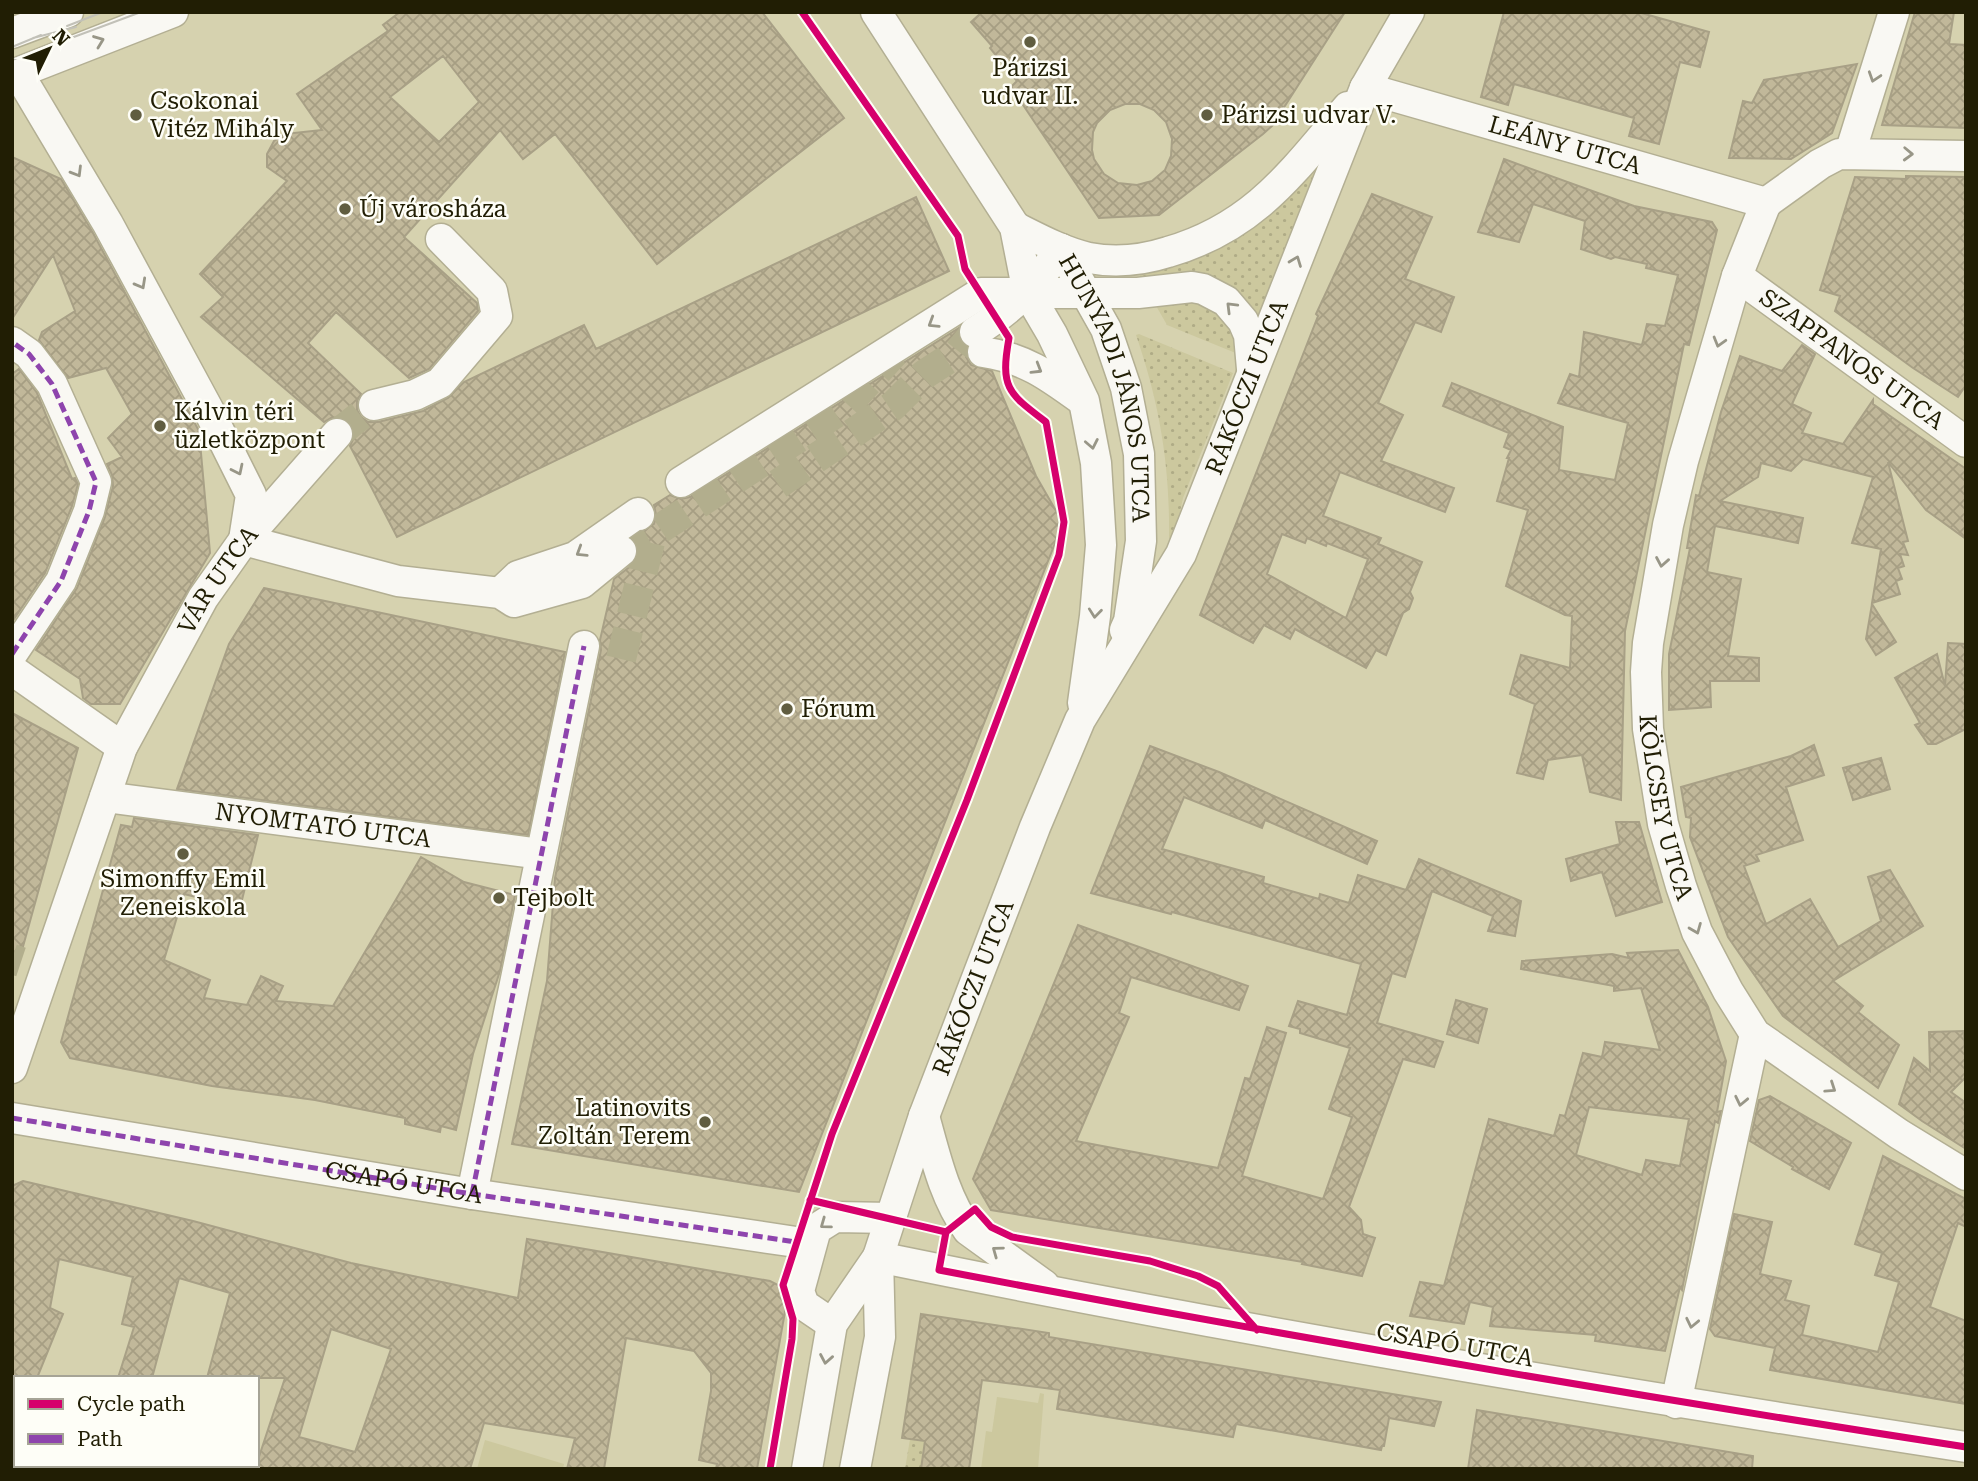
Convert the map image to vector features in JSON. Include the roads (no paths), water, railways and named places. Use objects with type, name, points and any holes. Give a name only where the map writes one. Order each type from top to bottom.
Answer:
[{"type":"street","points":[[12,33],[68,12]]},
{"type":"street","points":[[15,74],[173,12]]},
{"type":"street","name":"HUNYADI JÁNOS UTCA","points":[[876,12],[1015,228],[1028,293],[1052,334],[1084,401],[1096,463],[1101,545]]},
{"type":"street","name":"RÁKÓCZI UTCA","points":[[878,1257],[924,1116],[1035,827],[1080,720],[1181,554],[1365,88],[1409,12]]},
{"type":"street","points":[[1850,153],[1894,12]]},
{"type":"street","name":"VÁR UTCA","points":[[12,1068],[33,967],[105,797],[122,747],[202,598],[244,540],[251,495],[208,409],[108,224],[15,74]]},
{"type":"street","name":"RÁKÓCZI UTCA","points":[[1061,249],[1108,260],[1142,258],[1187,246],[1232,226],[1250,214],[1278,188],[1365,88]]},
{"type":"street","name":"LEÁNY UTCA","points":[[1365,88],[1766,203]]},
{"type":"street","points":[[1766,203],[1839,154],[1966,156]]},
{"type":"street","name":"KÖLCSEY UTCA","points":[[1755,1034],[1703,947],[1681,886],[1659,801],[1646,701],[1648,643],[1673,503],[1738,276],[1766,203]]},
{"type":"street","name":"HUNYADI JÁNOS UTCA","points":[[1015,228],[1061,249],[1106,329],[1126,388],[1139,454],[1141,541]]},
{"type":"street","points":[[374,405],[415,394],[440,383],[497,316],[492,291],[441,239]]},
{"type":"street","points":[[1061,249],[1028,293],[996,319],[979,342],[1026,363],[1084,401]]},
{"type":"street","name":"SZAPPANOS UTCA","points":[[1738,276],[1966,442]]},
{"type":"street","points":[[681,482],[840,385],[981,293],[1138,293],[1192,287],[1214,293],[1236,310],[1243,321],[1249,335],[1252,370]]},
{"type":"street","points":[[12,342],[29,354],[52,384],[96,482],[89,511],[61,580],[12,654]]},
{"type":"street","points":[[337,434],[244,540],[398,581],[500,593],[514,602],[582,583],[621,551]]},
{"type":"street","points":[[500,593],[518,576],[575,557],[638,513],[639,515]]},
{"type":"street","name":"RÁKÓCZI UTCA","points":[[1106,675],[1129,621],[1141,541]]},
{"type":"street","name":"RÁKÓCZI UTCA","points":[[1080,720],[1095,616],[1101,545]]},
{"type":"street","points":[[582,583],[612,589]]},
{"type":"street","points":[[472,1194],[584,646]]},
{"type":"street","points":[[12,670],[122,747]]},
{"type":"street","name":"NYOMTATÓ UTCA","points":[[105,797],[541,854]]},
{"type":"street","points":[[1676,1403],[1755,1034],[1844,1097],[1966,1175]]},
{"type":"street","points":[[924,1116],[944,1185],[968,1230],[1052,1291]]},
{"type":"street","name":"CSAPÓ UTCA","points":[[12,1118],[472,1194],[796,1242]]},
{"type":"street","points":[[832,1324],[804,1304],[799,1291],[816,1229],[835,1217],[891,1218]]},
{"type":"street","points":[[807,1469],[832,1324],[878,1257]]},
{"type":"street","points":[[855,1469],[880,1337],[878,1257]]},
{"type":"street","name":"CSAPÓ UTCA","points":[[878,1257],[1258,1330],[1676,1403],[1966,1447]]},
{"type":"tunnel","points":[[778,484],[893,406],[925,374],[959,352],[975,332]]},
{"type":"tunnel","points":[[621,551],[652,534],[845,407],[894,353]]},
{"type":"tunnel","points":[[337,434],[374,405]]},
{"type":"tunnel","points":[[621,659],[652,534]]},
{"type":"tunnel","points":[[12,959],[21,962]]},
{"type":"tram line","points":[[67,26],[103,12]]},
{"type":"tram line","points":[[12,60],[141,12]]},
{"type":"tram line","points":[[33,38],[76,27]]},
{"type":"tram line","points":[[12,47],[41,35]]},
{"type":"place","name":"Párizsi udvar II.","points":[[1030,42]]},
{"type":"place","name":"Csokonai Vitéz Mihály","points":[[136,115]]},
{"type":"place","name":"Párizsi udvar V.","points":[[1207,115]]},
{"type":"place","name":"Új városháza","points":[[345,209]]},
{"type":"place","name":"Kálvin téri üzletközpont","points":[[160,426]]},
{"type":"place","name":"Fórum","points":[[787,709]]},
{"type":"place","name":"Simonffy Emil Zeneiskola","points":[[183,854]]},
{"type":"place","name":"Tejbolt","points":[[499,898]]},
{"type":"place","name":"Latinovits Zoltán Terem","points":[[705,1122]]}]
